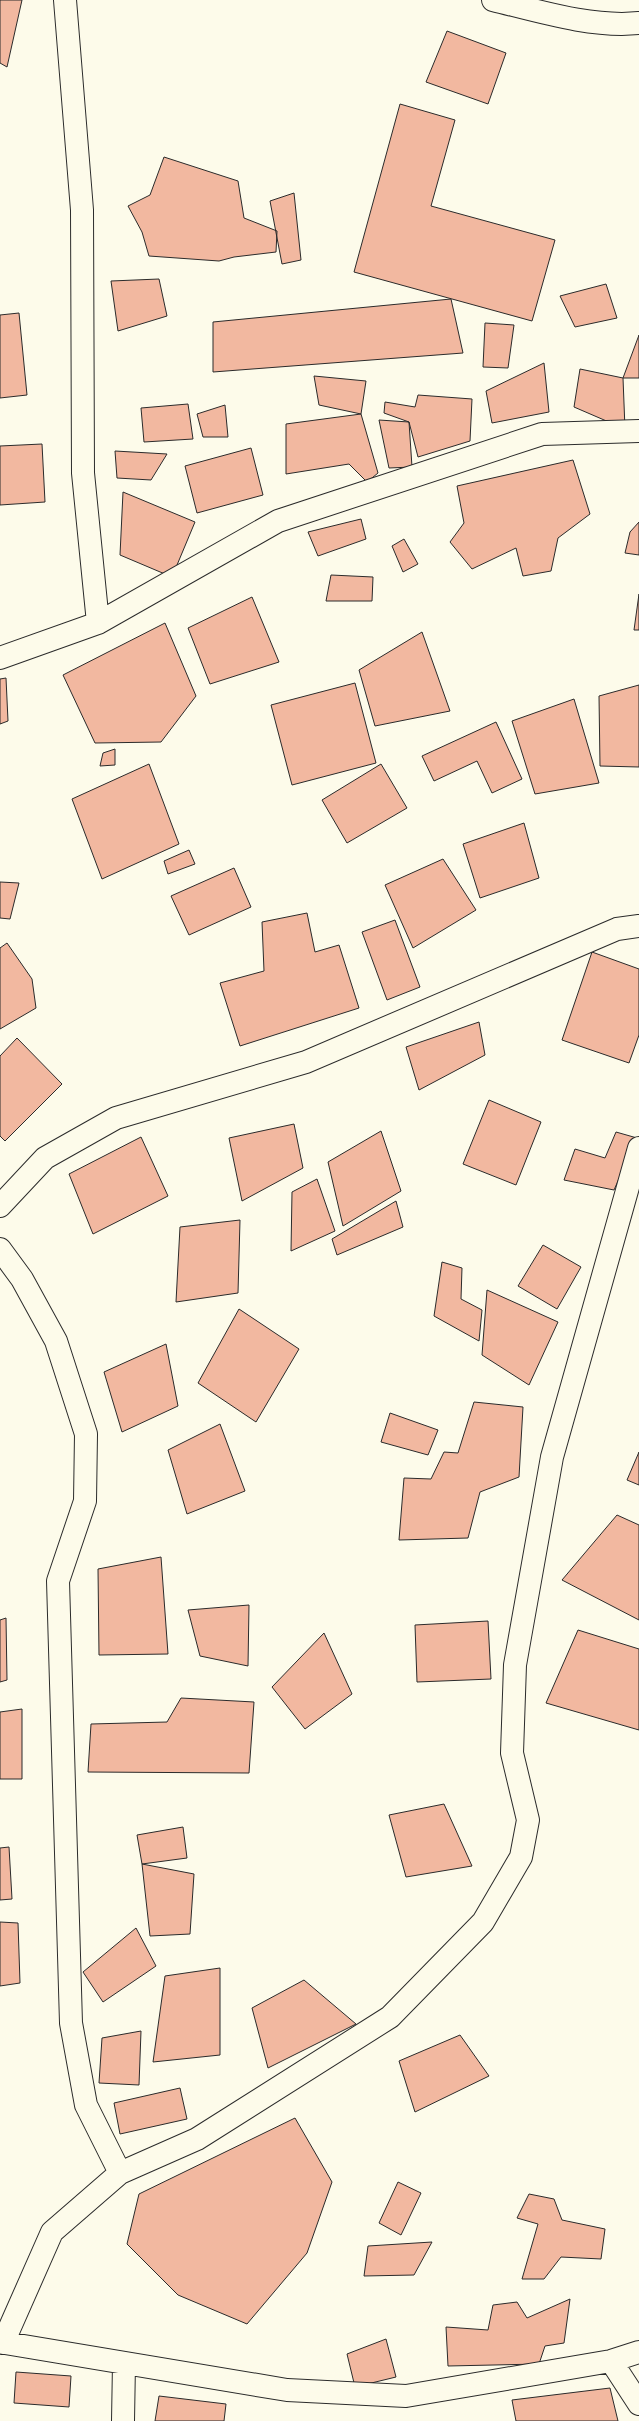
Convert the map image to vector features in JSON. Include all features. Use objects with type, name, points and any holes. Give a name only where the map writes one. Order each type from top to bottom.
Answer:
[{"type":"street","points":[[65,0],[82,210],[83,473],[98,623]]},
{"type":"street","points":[[493,0],[561,8],[625,25],[639,23]]},
{"type":"street","points":[[0,658],[98,623],[278,521],[542,434],[639,431]]},
{"type":"street","points":[[0,1206],[45,1158],[116,1118],[306,1062],[617,929],[639,926]]},
{"type":"street","points":[[639,1148],[552,1457],[516,1665],[512,1753],[528,1820],[521,1857],[483,1922],[390,2018],[197,2139],[120,2174],[52,2232],[1,2342],[287,2390],[406,2396],[611,2362],[639,2352]]},
{"type":"street","points":[[0,1249],[22,1279],[56,1341],[86,1434],[85,1501],[58,1581],[71,2024],[86,2105],[120,2174]]},
{"type":"street","points":[[611,2362],[639,2404]]},
{"type":"street","points":[[123,2421],[124,2363]]},
{"type":"building","points":[[0,0],[22,0],[7,67],[0,63]]},
{"type":"building","points":[[447,31],[506,53],[488,104],[426,82]]},
{"type":"building","points":[[400,104],[455,120],[431,206],[555,240],[532,321],[354,272]]},
{"type":"building","points":[[164,157],[238,181],[244,218],[277,231],[276,252],[234,257],[219,261],[149,256],[142,232],[128,206],[150,195]]},
{"type":"building","points":[[294,193],[301,260],[282,264],[270,201]]},
{"type":"building","points":[[159,279],[167,316],[118,331],[111,281]]},
{"type":"building","points":[[606,284],[617,318],[575,327],[560,296]]},
{"type":"building","points":[[451,299],[463,353],[213,372],[213,322]]},
{"type":"building","points":[[19,313],[27,395],[0,398],[0,315]]},
{"type":"building","points":[[485,323],[514,325],[508,368],[483,367]]},
{"type":"building","points":[[639,335],[639,378],[623,378]]},
{"type":"building","points":[[544,363],[549,412],[492,423],[486,391]]},
{"type":"building","points":[[580,369],[623,378],[625,429],[574,407]]},
{"type":"building","points":[[314,376],[366,381],[361,414],[319,405]]},
{"type":"building","points":[[418,395],[472,399],[470,441],[418,457],[409,422],[384,413],[385,402],[415,407]]},
{"type":"building","points":[[188,404],[193,439],[144,442],[141,408]]},
{"type":"building","points":[[225,405],[228,437],[203,437],[197,414]]},
{"type":"building","points":[[361,414],[378,473],[367,482],[349,464],[286,474],[286,424]]},
{"type":"building","points":[[379,420],[409,422],[412,467],[389,468]]},
{"type":"building","points":[[42,444],[45,502],[0,505],[0,446]]},
{"type":"building","points":[[251,448],[263,495],[197,513],[185,466]]},
{"type":"building","points":[[115,451],[167,454],[151,480],[117,478]]},
{"type":"building","points":[[573,460],[590,514],[558,538],[551,571],[523,576],[516,548],[472,569],[450,542],[464,523],[457,486]]},
{"type":"building","points":[[123,492],[195,522],[172,577],[120,555]]},
{"type":"building","points":[[361,519],[366,539],[318,556],[308,532]]},
{"type":"building","points":[[639,522],[639,555],[625,553],[630,532]]},
{"type":"building","points":[[404,539],[418,564],[403,572],[392,546]]},
{"type":"building","points":[[331,575],[373,577],[372,601],[326,601]]},
{"type":"building","points":[[639,594],[639,630],[634,630]]},
{"type":"building","points":[[252,597],[279,662],[210,684],[188,628]]},
{"type":"building","points":[[165,623],[196,696],[161,742],[95,743],[63,675]]},
{"type":"building","points":[[422,632],[450,711],[375,726],[359,670]]},
{"type":"building","points":[[6,678],[8,721],[0,724],[0,679]]},
{"type":"building","points":[[355,683],[376,763],[292,785],[271,705]]},
{"type":"building","points":[[639,685],[639,767],[600,766],[599,696]]},
{"type":"building","points":[[574,699],[599,783],[535,794],[512,721]]},
{"type":"building","points":[[496,722],[522,779],[492,793],[477,761],[434,781],[422,756]]},
{"type":"building","points":[[115,749],[115,765],[100,766],[103,753]]},
{"type":"building","points":[[149,764],[179,844],[102,879],[72,799]]},
{"type":"building","points":[[381,764],[407,808],[347,843],[322,800]]},
{"type":"building","points":[[524,823],[539,878],[480,898],[463,844]]},
{"type":"building","points":[[189,850],[195,864],[168,874],[164,861]]},
{"type":"building","points":[[443,859],[476,910],[413,948],[385,885]]},
{"type":"building","points":[[234,868],[251,907],[189,935],[171,896]]},
{"type":"building","points":[[0,882],[19,883],[10,919],[0,918]]},
{"type":"building","points":[[307,913],[315,952],[339,945],[359,1008],[240,1046],[220,983],[264,971],[262,922]]},
{"type":"building","points":[[395,920],[420,987],[387,1000],[362,932]]},
{"type":"building","points":[[7,943],[32,979],[36,1008],[0,1029],[0,948]]},
{"type":"building","points":[[592,952],[639,969],[639,1035],[629,1063],[562,1040]]},
{"type":"building","points":[[479,1022],[485,1055],[419,1090],[406,1047]]},
{"type":"building","points":[[17,1038],[62,1084],[5,1141],[0,1136],[0,1056]]},
{"type":"building","points":[[489,1100],[541,1122],[516,1185],[463,1164]]},
{"type":"building","points":[[294,1124],[303,1168],[242,1201],[229,1138]]},
{"type":"building","points":[[381,1131],[401,1191],[343,1226],[328,1162]]},
{"type":"building","points":[[616,1132],[637,1138],[614,1190],[564,1180],[575,1149],[605,1158]]},
{"type":"building","points":[[141,1137],[168,1196],[93,1234],[69,1174]]},
{"type":"building","points":[[317,1179],[335,1231],[291,1251],[292,1192]]},
{"type":"building","points":[[396,1201],[403,1227],[337,1255],[332,1239]]},
{"type":"building","points":[[240,1220],[238,1293],[176,1302],[180,1227]]},
{"type":"building","points":[[543,1245],[581,1267],[557,1309],[518,1286]]},
{"type":"building","points":[[442,1262],[462,1268],[461,1299],[482,1310],[479,1341],[434,1316]]},
{"type":"building","points":[[487,1290],[558,1322],[529,1385],[482,1355]]},
{"type":"building","points":[[239,1309],[299,1349],[256,1422],[198,1383]]},
{"type":"building","points":[[166,1344],[178,1406],[122,1432],[104,1372]]},
{"type":"building","points":[[474,1402],[523,1407],[519,1477],[480,1492],[468,1538],[399,1540],[404,1478],[431,1479],[444,1452],[458,1453]]},
{"type":"building","points":[[390,1413],[438,1430],[428,1455],[381,1442]]},
{"type":"building","points":[[220,1424],[245,1491],[187,1514],[168,1450]]},
{"type":"building","points":[[639,1452],[639,1485],[627,1480]]},
{"type":"building","points":[[617,1515],[639,1525],[639,1620],[562,1580]]},
{"type":"building","points":[[161,1557],[168,1654],[99,1655],[98,1569]]},
{"type":"building","points":[[249,1605],[248,1666],[200,1656],[188,1610]]},
{"type":"building","points":[[6,1618],[7,1680],[0,1682],[0,1620]]},
{"type":"building","points":[[488,1621],[491,1679],[417,1682],[415,1625]]},
{"type":"building","points":[[578,1630],[639,1649],[639,1730],[546,1703]]},
{"type":"building","points":[[324,1633],[352,1694],[305,1729],[272,1687]]},
{"type":"building","points":[[181,1698],[254,1702],[249,1773],[88,1772],[91,1724],[167,1722]]},
{"type":"building","points":[[22,1709],[22,1779],[0,1779],[0,1712]]},
{"type":"building","points":[[444,1804],[472,1866],[406,1877],[389,1815]]},
{"type":"building","points":[[183,1827],[187,1858],[142,1864],[137,1835]]},
{"type":"building","points":[[9,1847],[12,1899],[0,1900],[0,1848]]},
{"type":"building","points":[[142,1864],[194,1874],[190,1934],[150,1936]]},
{"type":"building","points":[[0,1922],[18,1923],[20,1983],[0,1986]]},
{"type":"building","points":[[136,1928],[156,1966],[103,2002],[83,1972]]},
{"type":"building","points":[[220,1968],[220,2055],[153,2062],[165,1976]]},
{"type":"building","points":[[304,1980],[356,2024],[268,2068],[252,2008]]},
{"type":"building","points":[[141,2031],[139,2085],[99,2083],[102,2038]]},
{"type":"building","points":[[460,2035],[489,2076],[415,2112],[399,2061]]},
{"type":"building","points":[[180,2088],[187,2119],[120,2134],[114,2103]]},
{"type":"building","points":[[295,2118],[332,2182],[307,2253],[247,2324],[178,2295],[127,2244],[139,2194]]},
{"type":"building","points":[[398,2182],[421,2193],[401,2235],[379,2223]]},
{"type":"building","points":[[529,2194],[554,2199],[562,2220],[605,2229],[601,2259],[561,2257],[544,2279],[522,2279],[538,2224],[517,2218]]},
{"type":"building","points":[[432,2242],[414,2275],[364,2276],[368,2246]]},
{"type":"building","points":[[570,2299],[564,2343],[545,2346],[539,2364],[448,2366],[446,2327],[488,2330],[493,2305],[517,2302],[527,2318]]},
{"type":"building","points":[[386,2339],[396,2377],[355,2387],[347,2354]]},
{"type":"building","points":[[16,2372],[71,2376],[69,2407],[14,2403]]},
{"type":"building","points":[[610,2388],[618,2421],[516,2421],[512,2400]]},
{"type":"building","points":[[159,2396],[226,2404],[224,2421],[155,2421]]}]
